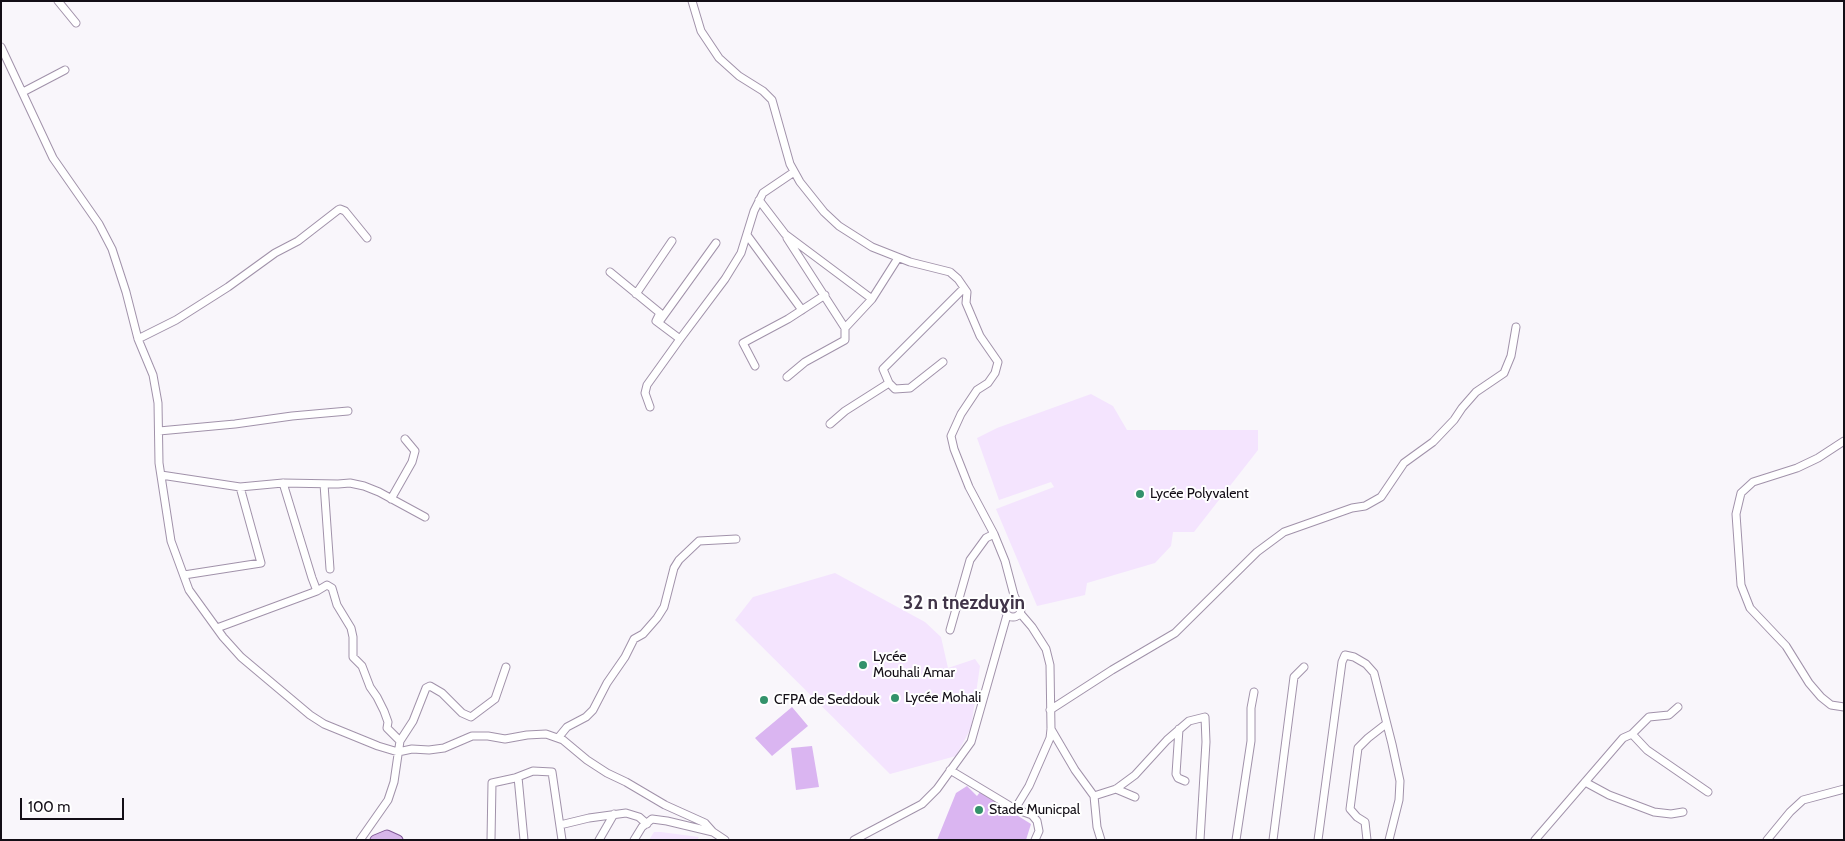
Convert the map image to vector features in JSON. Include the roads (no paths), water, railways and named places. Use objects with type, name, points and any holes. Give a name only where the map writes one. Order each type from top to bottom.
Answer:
[{"type":"main road","points":[[375,840],[387,835],[398,840]]},
{"type":"street","points":[[58,1],[76,23]]},
{"type":"street","points":[[692,1],[701,30],[719,58],[738,76],[762,91],[772,100],[784,146],[794,172],[824,212],[839,226],[872,247],[898,258],[950,272],[958,279],[967,292],[966,303],[980,336],[998,362],[995,373],[988,383],[977,390],[951,436],[969,487],[994,534],[1005,561],[1012,591],[1021,607],[1020,613],[1015,617],[1007,615]]},
{"type":"street","points":[[1,47],[53,158],[99,224],[112,249],[126,292],[138,339],[153,375],[158,404],[161,475],[171,541],[189,590],[241,657],[310,715],[342,732],[398,752],[412,749],[429,750],[444,748],[472,736],[505,739],[546,734],[558,738],[607,773],[665,805],[705,823],[713,832],[725,840]]},
{"type":"street","points":[[22,92],[65,70]]},
{"type":"street","points":[[650,406],[645,393],[647,385],[725,279],[741,253],[754,211],[763,193],[794,172]]},
{"type":"street","points":[[759,200],[825,295],[845,328],[845,340],[805,362],[787,377]]},
{"type":"street","points":[[138,339],[176,320],[228,287],[275,253],[298,241],[338,210],[345,211],[367,238]]},
{"type":"street","points":[[784,234],[872,299]]},
{"type":"street","points":[[747,235],[802,310]]},
{"type":"street","points":[[636,294],[672,241]]},
{"type":"street","points":[[658,323],[716,244]]},
{"type":"street","points":[[845,328],[872,299],[898,258]]},
{"type":"street","points":[[610,272],[660,313],[656,322],[680,339]]},
{"type":"street","points":[[943,362],[910,388],[895,389],[889,383],[882,369],[964,288]]},
{"type":"street","points":[[755,366],[743,343],[825,295]]},
{"type":"street","points":[[1050,710],[1112,670],[1176,633],[1257,552],[1284,532],[1352,508],[1365,506],[1381,497],[1404,463],[1433,442],[1454,420],[1476,392],[1504,373],[1511,356],[1516,327]]},
{"type":"street","points":[[830,424],[845,411],[889,383]]},
{"type":"street","points":[[158,432],[292,416],[348,412]]},
{"type":"street","points":[[391,499],[412,462],[415,451],[405,439]]},
{"type":"street","points":[[1844,441],[1818,458],[1797,468],[1754,482],[1740,493],[1736,514],[1741,585],[1750,608],[1786,646],[1808,683],[1821,697],[1831,706],[1844,707]]},
{"type":"street","points":[[161,475],[240,487],[283,483],[324,484],[350,482],[364,486],[425,517]]},
{"type":"street","points":[[283,483],[317,591]]},
{"type":"street","points":[[324,484],[330,569]]},
{"type":"street","points":[[184,575],[261,563],[240,487]]},
{"type":"street","points":[[950,630],[970,560],[986,538],[994,534]]},
{"type":"street","points":[[558,738],[566,727],[586,717],[593,710],[634,639],[643,634],[657,618],[664,607],[674,568],[679,560],[699,541],[736,540]]},
{"type":"street","points":[[217,628],[317,591],[327,585],[332,588],[337,605],[351,628],[353,657],[362,666],[370,687],[384,711],[388,722],[387,728],[400,741]]},
{"type":"street","points":[[854,840],[922,804],[937,789],[971,742],[1007,615],[1004,609],[1012,591]]},
{"type":"street","points":[[1008,602],[1018,602]]},
{"type":"street","points":[[1015,808],[1029,786],[1045,751],[1051,729],[1048,654],[1032,627],[1020,613]]},
{"type":"street","points":[[1318,840],[1342,662],[1345,655],[1354,657],[1366,664],[1374,673],[1400,781],[1399,800],[1388,840]]},
{"type":"street","points":[[360,840],[388,800],[394,782],[400,741],[413,720],[426,688],[430,686],[442,693],[462,713],[471,716],[495,699],[506,667]]},
{"type":"street","points":[[1273,840],[1292,688],[1294,677],[1304,667]]},
{"type":"street","points":[[1236,840],[1251,741],[1251,708],[1254,692]]},
{"type":"street","points":[[1535,840],[1622,738],[1632,734],[1649,717],[1669,715],[1678,707]]},
{"type":"street","points":[[1094,796],[1116,789],[1135,776],[1179,729],[1189,721],[1205,717],[1206,742],[1200,840]]},
{"type":"street","points":[[1367,840],[1365,822],[1350,809],[1358,748],[1386,724]]},
{"type":"street","points":[[1051,729],[1075,770],[1094,796],[1097,827],[1101,840]]},
{"type":"street","points":[[1179,729],[1176,774],[1178,778],[1185,781]]},
{"type":"street","points":[[1632,734],[1647,750],[1708,792]]},
{"type":"street","points":[[950,770],[1015,808],[1032,815],[1037,821],[1040,831],[1035,840]]},
{"type":"street","points":[[491,840],[492,783],[518,777],[533,771],[552,772],[562,840]]},
{"type":"street","points":[[518,777],[524,840]]},
{"type":"street","points":[[1585,782],[1609,795],[1654,812],[1671,814],[1683,812]]},
{"type":"street","points":[[1116,789],[1135,797]]},
{"type":"street","points":[[1767,840],[1790,812],[1803,800],[1844,790]]},
{"type":"street","points":[[560,825],[626,813],[639,817],[647,824]]},
{"type":"street","points":[[599,840],[614,814]]},
{"type":"street","points":[[634,840],[642,827],[652,819],[713,832]]},
{"type":"place","name":"Lycée Polyvalent","points":[[1140,494]]},
{"type":"place","name":"Lycée Mouhali Amar","points":[[863,665]]},
{"type":"place","name":"Lycée Mohali","points":[[895,698]]},
{"type":"place","name":"CFPA de Seddouk","points":[[764,700]]},
{"type":"place","name":"Stade Municpal","points":[[979,810]]},
{"type":"district","name":"32 n tnezduɣin","points":[[964,603]]}]
